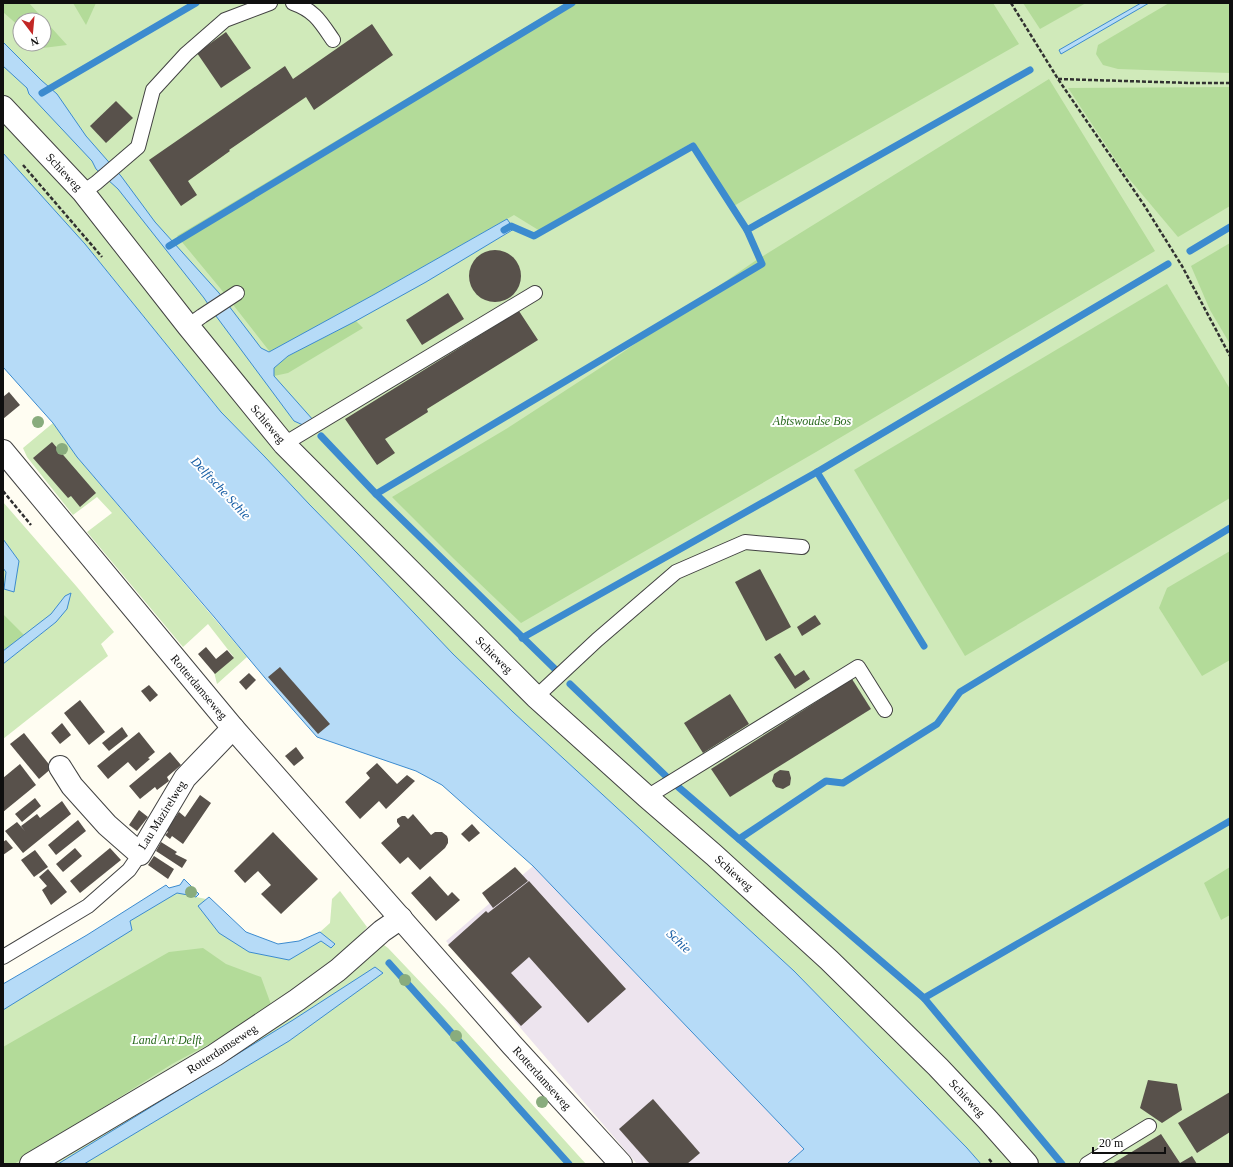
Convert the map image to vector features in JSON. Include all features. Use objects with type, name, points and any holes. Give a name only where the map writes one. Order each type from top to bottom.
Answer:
[{"type":"street","name":"Schieweg","points":[[3,107],[89,187],[195,321],[284,444],[536,697],[653,794],[714,855],[834,965],[938,1067],[1027,1164]]},
{"type":"street","name":"Rotterdamseweg","points":[[3,451],[233,728],[512,1045],[621,1164]]},
{"type":"street","name":"Lau Mazirelweg","points":[[60,767],[72,786],[107,825],[140,854],[185,778],[233,728]]},
{"type":"street","name":"Rotterdamseweg","points":[[31,1164],[215,1055],[297,1000],[338,970],[382,931],[401,918]]},
{"type":"lane","points":[[89,187],[138,147],[153,90],[186,54],[225,20],[270,3]]},
{"type":"lane","points":[[293,3],[304,6],[317,16],[333,40]]},
{"type":"lane","points":[[284,444],[535,293]]},
{"type":"lane","points":[[195,321],[233,295]]},
{"type":"lane","points":[[536,697],[597,640],[676,572],[745,542],[802,546]]},
{"type":"lane","points":[[653,794],[858,667],[885,710]]},
{"type":"lane","points":[[3,957],[88,906],[129,870],[140,854]]},
{"type":"lane","points":[[1087,1164],[1149,1126]]},
{"type":"path","points":[[1011,3],[1058,79],[1144,205],[1182,266],[1230,356]]},
{"type":"path","points":[[1058,79],[1191,84],[1230,83]]},
{"type":"shaded area","points":[[533,866],[804,1149],[787,1164],[637,1164],[446,941]]},
{"type":"green space","name":"Abtswoudse Bos","points":[[3,3],[1230,3],[1230,1164],[981,1164],[794,971],[513,712],[453,654],[221,412],[85,244],[3,153]]},
{"type":"green space","points":[[3,3],[29,3],[37,12],[12,12],[12,20],[3,12]]},
{"type":"green space","points":[[73,3],[96,3],[86,25]]},
{"type":"green space","points":[[566,3],[993,3],[1019,44],[732,207],[693,142],[540,231],[514,215],[270,352],[177,236]]},
{"type":"green space","points":[[1023,3],[1086,3],[1040,29]]},
{"type":"green space","points":[[1169,3],[1230,3],[1230,73],[1118,69],[1103,65],[1096,54],[1098,45]]},
{"type":"green space","points":[[52,28],[67,45],[52,47]]},
{"type":"green space","points":[[1049,79],[1155,251],[816,452],[521,623],[392,497],[506,429],[600,368],[755,261]]},
{"type":"green space","points":[[1230,87],[1230,206],[1178,237],[1125,174],[1068,88]]},
{"type":"green space","points":[[1230,243],[1230,344],[1210,310],[1191,266]]},
{"type":"green space","points":[[1167,284],[1230,389],[1230,498],[965,656],[854,470]]},
{"type":"green space","points":[[356,321],[363,328],[288,373],[274,376],[274,368],[288,356]]},
{"type":"green space","points":[[53,423],[77,457],[247,657],[217,684],[214,672],[233,656],[208,624],[183,647],[87,532],[112,513],[97,497],[73,515],[27,457],[23,448]]},
{"type":"green space","points":[[3,502],[114,632],[101,644],[108,656],[3,739],[3,664],[56,622],[56,614],[3,656],[3,548],[19,561],[3,539]]},
{"type":"green space","points":[[1230,551],[1230,660],[1202,676],[1159,608],[1167,588]]},
{"type":"green space","points":[[3,614],[24,635],[3,651]]},
{"type":"green space","points":[[1230,867],[1230,915],[1221,920],[1204,883]]},
{"type":"green space","name":"Land Art Delft","points":[[184,887],[196,897],[206,899],[202,903],[235,934],[281,951],[321,937],[335,944],[320,932],[330,923],[332,899],[340,891],[367,927],[351,947],[384,945],[388,948],[446,1009],[586,1164],[3,1164],[3,994]]},
{"type":"green space","points":[[203,948],[226,964],[261,977],[273,1010],[172,1064],[14,1164],[3,1164],[3,1047],[169,952]]},
{"type":"water","points":[[1141,3],[1149,3],[1061,54],[1059,50]]},
{"type":"water","points":[[3,42],[57,94],[86,136],[121,176],[155,222],[219,293],[261,348],[269,352],[507,219],[514,229],[426,282],[354,322],[288,356],[274,368],[274,376],[314,421],[303,425],[294,421],[204,298],[118,189],[96,169],[92,161],[29,94],[27,88],[3,66]]},
{"type":"water","points":[[3,153],[85,244],[221,412],[453,654],[513,712],[794,971],[981,1164],[787,1164],[804,1149],[533,866],[442,785],[416,771],[317,737],[77,457],[53,423],[3,367]]},
{"type":"water","points":[[3,539],[19,561],[14,592],[4,589],[6,572],[3,568]]},
{"type":"water","points":[[71,593],[67,609],[56,622],[3,664],[3,651],[51,614],[65,596]]},
{"type":"water","points":[[184,879],[199,894],[196,897],[177,893],[130,921],[132,930],[3,1010],[3,984],[87,935],[166,885],[169,888],[180,885]]},
{"type":"water","points":[[209,897],[246,932],[278,944],[299,941],[320,932],[335,944],[331,948],[321,941],[289,960],[249,952],[219,933],[198,906]]},
{"type":"water","points":[[375,967],[383,973],[289,1041],[84,1164],[58,1164],[293,1020]]},
{"type":"building","points":[[372,24],[393,55],[314,110],[306,97],[229,150],[230,151],[188,181],[197,195],[181,206],[149,160],[285,66],[293,79]]},
{"type":"building","points":[[226,32],[251,68],[221,88],[197,53]]},
{"type":"building","points":[[116,101],[133,118],[106,143],[90,126]]},
{"type":"building","points":[[495,250],[505,252],[513,258],[519,266],[521,276],[519,286],[513,294],[505,300],[495,302],[485,300],[477,294],[471,286],[469,276],[471,266],[477,258],[485,252]]},
{"type":"building","points":[[448,293],[464,319],[422,345],[406,320]]},
{"type":"building","points":[[519,311],[538,340],[427,409],[428,412],[385,439],[395,453],[377,465],[345,419]]},
{"type":"building","points":[[9,392],[20,405],[3,419],[3,397]]},
{"type":"building","points":[[52,442],[96,493],[80,507],[71,496],[68,498],[33,458]]},
{"type":"building","points":[[760,569],[791,627],[766,641],[735,582]]},
{"type":"building","points":[[815,615],[821,624],[802,636],[797,627]]},
{"type":"building","points":[[206,647],[216,659],[227,650],[234,658],[215,674],[198,654]]},
{"type":"building","points":[[780,653],[795,676],[804,670],[810,679],[795,689],[774,657]]},
{"type":"building","points":[[280,667],[330,724],[318,734],[268,677]]},
{"type":"building","points":[[249,673],[256,680],[246,690],[239,682]]},
{"type":"building","points":[[852,679],[871,709],[730,797],[711,769]]},
{"type":"building","points":[[149,685],[158,695],[150,702],[141,691]]},
{"type":"building","points":[[730,694],[749,724],[703,753],[684,723]]},
{"type":"building","points":[[80,700],[105,732],[89,745],[64,713]]},
{"type":"building","points":[[62,723],[71,735],[60,744],[51,733]]},
{"type":"building","points":[[122,727],[128,736],[109,751],[102,743]]},
{"type":"building","points":[[139,732],[155,752],[148,758],[150,759],[136,771],[128,762],[108,779],[97,766]]},
{"type":"building","points":[[24,733],[52,768],[39,779],[10,744]]},
{"type":"building","points":[[296,747],[304,758],[294,766],[285,756]]},
{"type":"building","points":[[170,752],[181,765],[167,777],[169,781],[157,790],[155,787],[140,799],[129,786]]},
{"type":"building","points":[[377,763],[397,784],[407,775],[415,781],[386,809],[379,801],[360,819],[345,802],[370,778],[366,773]]},
{"type":"building","points":[[20,764],[36,785],[3,812],[3,778]]},
{"type":"building","points":[[780,770],[789,771],[791,778],[790,785],[783,789],[776,787],[772,781],[774,774]]},
{"type":"building","points":[[200,795],[211,803],[183,844],[172,836],[170,839],[165,835],[168,832],[166,830],[179,812],[185,817]]},
{"type":"building","points":[[35,798],[41,806],[22,822],[15,814]]},
{"type":"building","points":[[62,801],[71,814],[23,853],[5,831],[17,822],[25,831],[21,826],[37,814],[40,818]]},
{"type":"building","points":[[139,810],[148,817],[137,831],[129,825]]},
{"type":"building","points":[[413,814],[431,835],[435,832],[442,832],[448,839],[448,843],[445,848],[420,870],[408,857],[400,864],[381,843],[400,826],[397,819],[405,816],[408,819]]},
{"type":"building","points":[[78,820],[86,831],[56,855],[48,845]]},
{"type":"building","points":[[472,824],[480,833],[469,842],[461,834]]},
{"type":"building","points":[[273,832],[318,879],[281,914],[261,894],[271,885],[258,871],[245,883],[234,871]]},
{"type":"building","points":[[6,840],[13,848],[3,855],[3,842]]},
{"type":"building","points":[[161,842],[177,852],[175,854],[187,860],[182,868],[156,851]]},
{"type":"building","points":[[75,848],[82,856],[63,872],[56,864]]},
{"type":"building","points":[[110,848],[121,860],[80,893],[70,881]]},
{"type":"building","points":[[35,850],[48,867],[34,877],[21,860]]},
{"type":"building","points":[[154,856],[174,869],[168,879],[148,865]]},
{"type":"building","points":[[515,867],[528,881],[493,908],[482,893]]},
{"type":"building","points":[[48,869],[67,892],[51,905],[42,890],[47,886],[39,877]]},
{"type":"building","points":[[430,876],[448,896],[452,892],[460,900],[436,921],[411,893]]},
{"type":"building","points":[[529,881],[626,989],[588,1023],[529,957],[511,973],[542,1007],[521,1026],[448,945],[486,911],[488,913]]},
{"type":"building","points":[[1148,1080],[1177,1084],[1182,1110],[1162,1123],[1140,1108]]},
{"type":"building","points":[[1230,1092],[1230,1132],[1197,1153],[1178,1123]]},
{"type":"building","points":[[653,1099],[700,1153],[687,1164],[650,1164],[619,1129]]},
{"type":"building","points":[[1161,1134],[1180,1163],[1192,1156],[1197,1164],[1112,1164]]},
{"type":"waterway","points":[[42,93],[196,3]]},
{"type":"waterway","points":[[169,246],[572,3]]},
{"type":"waterway","points":[[376,494],[762,264],[747,230],[1030,70]]},
{"type":"waterway","points":[[504,230],[511,226],[534,236],[693,146],[747,230]]},
{"type":"waterway","points":[[1190,251],[1230,227]]},
{"type":"waterway","points":[[817,472],[1168,264]]},
{"type":"waterway","points":[[321,436],[376,494],[557,671]]},
{"type":"waterway","points":[[522,638],[817,472],[924,646]]},
{"type":"waterway","points":[[739,839],[826,781],[843,783],[937,724],[960,692],[1230,528]]},
{"type":"waterway","points":[[570,684],[669,779],[924,998],[1062,1164]]},
{"type":"waterway","points":[[924,998],[1230,821]]},
{"type":"waterway","points":[[389,963],[569,1164]]},
{"type":"water label","name":"Delftsche Schie","points":[[221,488]]},
{"type":"water label","name":"Schie","points":[[679,941]]}]
